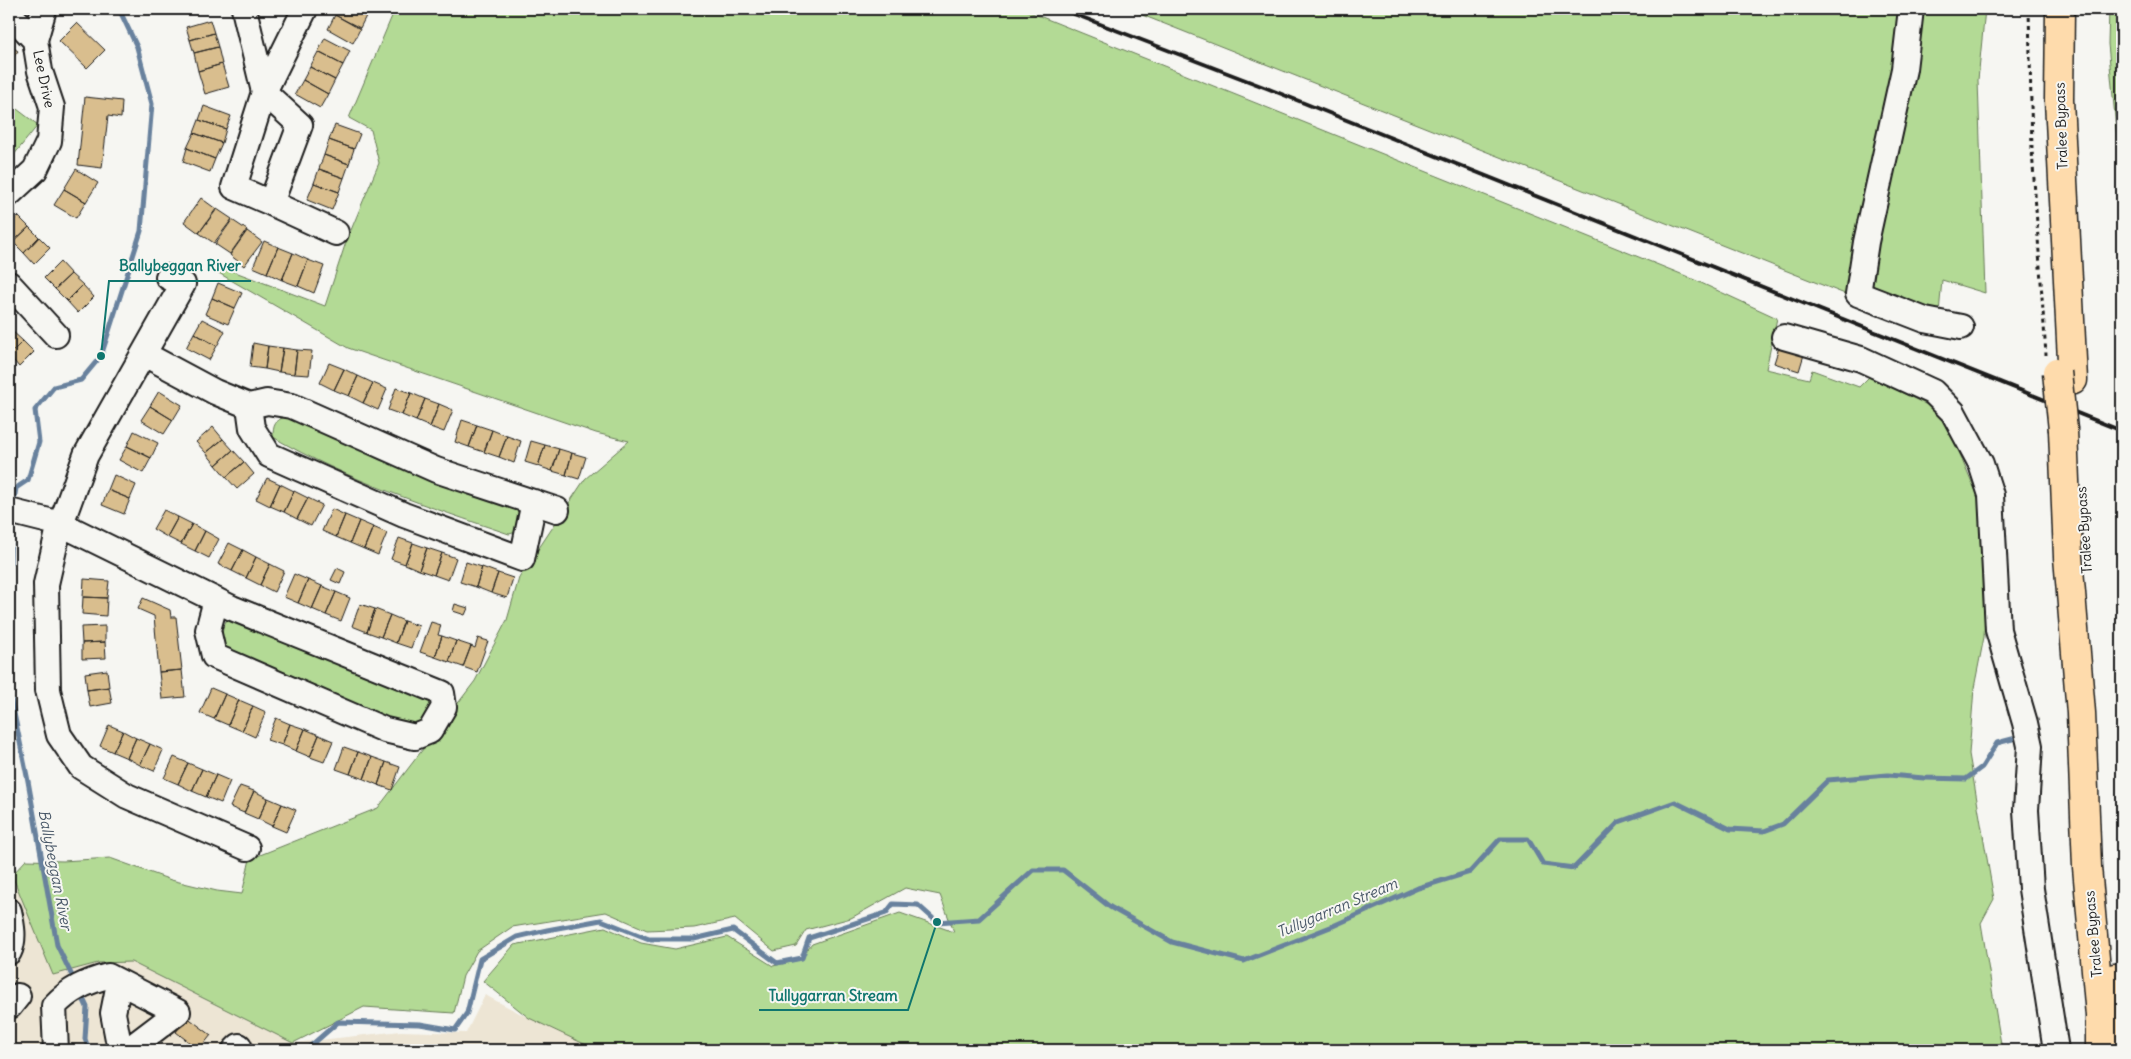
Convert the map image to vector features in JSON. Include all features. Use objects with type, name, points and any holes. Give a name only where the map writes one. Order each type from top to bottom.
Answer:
[{"type":"main road","name":"Tralee Bypass","points":[[2042,9],[2042,101],[2046,212],[2059,370],[2070,434],[2104,864],[2120,1028],[2120,1050]]},
{"type":"main road","name":"Tralee Bypass","points":[[2059,370],[2060,9]]},
{"type":"main road","name":"Tralee Bypass","points":[[2070,434],[2068,558],[2081,713],[2087,867],[2100,1016],[2100,1050]]},
{"type":"street","name":"Lee Drive","points":[[9,194],[34,170],[49,141],[52,107],[40,71],[35,40],[44,9]]},
{"type":"street","points":[[244,9],[264,92],[300,125],[271,203]]},
{"type":"street","points":[[305,9],[264,92],[234,187],[336,233]]},
{"type":"street","points":[[1911,9],[1904,69],[1866,242],[1858,294],[1925,320],[1961,327]]},
{"type":"street","name":"Lee Drive","points":[[9,13],[35,40]]},
{"type":"street","points":[[168,277],[183,284],[86,455],[61,524],[46,584],[48,690],[59,735],[81,767],[127,796],[247,848]]},
{"type":"street","points":[[9,284],[56,335]]},
{"type":"street","points":[[1784,337],[1861,359],[1933,392],[1953,412],[1981,464],[1992,495],[1998,630],[2030,746],[2026,810],[2032,889],[2056,1050]]},
{"type":"street","points":[[144,354],[215,392],[248,406],[268,402],[292,406],[436,470],[557,510]]},
{"type":"street","points":[[248,406],[252,428],[269,455],[404,515],[522,559],[534,502]]},
{"type":"street","points":[[18,513],[61,524],[216,600],[442,693],[444,708],[430,731],[415,737],[385,730],[214,656],[208,630],[216,600]]},
{"type":"street","points":[[9,911],[12,928],[12,945],[9,952]]},
{"type":"street","points":[[56,1050],[54,1006],[74,989],[108,976],[178,1012],[128,1050]]},
{"type":"street","points":[[119,983],[114,1013],[120,1050]]},
{"type":"path","points":[[2029,9],[2032,150],[2059,370]]},
{"type":"shaded area","points":[[9,863],[53,975],[98,963],[131,962],[293,1043],[401,1031],[466,1033],[485,995],[529,1018],[597,1049],[9,1050]]},
{"type":"green space","points":[[395,9],[1022,9],[1686,276],[1777,318],[1766,369],[1809,379],[1812,370],[1859,387],[1869,377],[1942,412],[1988,520],[1984,637],[1974,688],[1969,754],[1994,899],[1981,923],[2002,1050],[597,1050],[529,1018],[483,981],[514,945],[605,927],[641,943],[675,949],[727,937],[773,966],[799,960],[812,944],[900,913],[954,932],[940,895],[905,888],[851,918],[806,930],[796,946],[774,951],[735,919],[694,928],[647,930],[606,912],[512,927],[477,951],[463,976],[454,1013],[364,1007],[293,1043],[131,962],[98,963],[53,975],[12,875],[26,860],[63,861],[110,858],[171,880],[217,891],[242,894],[250,859],[378,808],[475,681],[507,620],[519,578],[585,479],[629,441],[596,433],[348,348],[210,268],[214,264],[325,306],[346,242],[379,163],[371,130],[349,118]]},
{"type":"green space","points":[[1127,9],[1985,9],[1978,80],[1985,293],[1942,280],[1939,313],[1854,278],[1850,296]]},
{"type":"green space","points":[[2109,9],[2122,9],[2122,191],[2108,44]]},
{"type":"green space","points":[[9,103],[38,125],[9,161]]},
{"type":"green space","points":[[287,416],[380,460],[518,510],[522,519],[517,532],[509,534],[419,503],[330,467],[273,437],[276,424],[280,419]]},
{"type":"green space","points":[[235,618],[270,637],[426,697],[435,707],[417,731],[231,656],[226,648],[222,634],[226,621]]},
{"type":"building","points":[[338,9],[358,9],[367,14],[360,28],[335,15]]},
{"type":"building","points":[[335,15],[360,29],[353,43],[328,29]]},
{"type":"building","points":[[210,20],[214,33],[190,40],[186,27]]},
{"type":"building","points":[[77,23],[105,50],[87,68],[59,41]]},
{"type":"building","points":[[214,33],[218,47],[194,53],[190,40]]},
{"type":"building","points":[[325,38],[350,51],[343,65],[318,52]]},
{"type":"building","points":[[9,45],[18,51],[9,63]]},
{"type":"building","points":[[218,47],[222,64],[198,71],[194,53]]},
{"type":"building","points":[[318,52],[343,65],[335,80],[310,67]]},
{"type":"building","points":[[222,64],[229,87],[205,94],[198,71]]},
{"type":"building","points":[[310,67],[335,80],[328,94],[303,80]]},
{"type":"building","points":[[303,80],[328,94],[320,108],[295,94]]},
{"type":"building","points":[[85,97],[122,101],[121,118],[108,116],[102,168],[78,165]]},
{"type":"building","points":[[204,106],[231,116],[226,129],[199,120]]},
{"type":"building","points":[[199,120],[226,129],[222,143],[194,133]]},
{"type":"building","points":[[335,125],[360,134],[354,149],[329,140]]},
{"type":"building","points":[[194,133],[222,143],[215,159],[187,148]]},
{"type":"building","points":[[329,140],[354,149],[349,164],[324,155]]},
{"type":"building","points":[[187,148],[215,159],[210,172],[183,162]]},
{"type":"building","points":[[324,155],[349,164],[344,178],[319,169]]},
{"type":"building","points":[[76,169],[98,183],[86,202],[64,189]]},
{"type":"building","points":[[319,169],[344,178],[339,192],[314,183]]},
{"type":"building","points":[[314,183],[339,192],[332,210],[307,200]]},
{"type":"building","points":[[64,189],[86,202],[76,218],[54,205]]},
{"type":"building","points":[[201,198],[216,209],[199,233],[184,222]]},
{"type":"building","points":[[217,209],[232,219],[214,243],[199,233]]},
{"type":"building","points":[[18,216],[29,227],[13,242],[9,238],[9,225]]},
{"type":"building","points":[[232,220],[247,230],[230,254],[215,244]]},
{"type":"building","points":[[29,227],[39,237],[24,253],[13,242]]},
{"type":"building","points":[[247,231],[262,242],[244,266],[230,255]]},
{"type":"building","points":[[39,237],[50,248],[34,264],[24,253]]},
{"type":"building","points":[[264,241],[278,247],[267,273],[253,267]]},
{"type":"building","points":[[278,247],[293,253],[282,280],[267,273]]},
{"type":"building","points":[[293,253],[308,260],[298,286],[282,280]]},
{"type":"building","points":[[308,260],[324,266],[314,293],[298,286]]},
{"type":"building","points":[[60,262],[71,274],[55,289],[44,278]]},
{"type":"building","points":[[71,274],[83,285],[67,301],[55,289]]},
{"type":"building","points":[[218,283],[242,293],[235,308],[212,298]]},
{"type":"building","points":[[83,285],[94,297],[78,313],[67,301]]},
{"type":"building","points":[[212,298],[235,308],[228,324],[205,314]]},
{"type":"building","points":[[202,319],[225,331],[217,346],[194,333]]},
{"type":"building","points":[[12,331],[23,341],[9,355],[9,334]]},
{"type":"building","points":[[194,333],[217,346],[209,360],[186,348]]},
{"type":"building","points":[[23,341],[34,352],[19,367],[9,355]]},
{"type":"building","points":[[1781,341],[1806,348],[1799,371],[1774,363]]},
{"type":"building","points":[[253,343],[268,346],[265,369],[250,367]]},
{"type":"building","points":[[268,346],[283,348],[279,372],[265,369]]},
{"type":"building","points":[[283,348],[297,350],[294,374],[279,372]]},
{"type":"building","points":[[297,350],[312,351],[309,375],[294,374]]},
{"type":"building","points":[[329,363],[344,369],[334,390],[320,383]]},
{"type":"building","points":[[344,369],[358,376],[349,396],[334,390]]},
{"type":"building","points":[[358,376],[373,383],[363,403],[349,396]]},
{"type":"building","points":[[373,383],[387,389],[378,410],[363,403]]},
{"type":"building","points":[[396,388],[411,393],[402,415],[388,410]]},
{"type":"building","points":[[159,391],[182,405],[173,420],[150,406]]},
{"type":"building","points":[[411,393],[425,399],[416,421],[402,415]]},
{"type":"building","points":[[425,399],[439,404],[430,427],[416,421]]},
{"type":"building","points":[[439,404],[453,410],[444,432],[430,427]]},
{"type":"building","points":[[150,406],[173,420],[164,434],[141,420]]},
{"type":"building","points":[[462,420],[477,425],[469,447],[455,442]]},
{"type":"building","points":[[477,425],[492,430],[484,452],[469,447]]},
{"type":"building","points":[[213,427],[223,439],[206,453],[196,442]]},
{"type":"building","points":[[492,430],[507,436],[499,457],[484,452]]},
{"type":"building","points":[[134,431],[158,443],[151,458],[127,446]]},
{"type":"building","points":[[507,436],[521,441],[514,463],[499,457]]},
{"type":"building","points":[[223,439],[233,450],[216,465],[206,453]]},
{"type":"building","points":[[531,441],[545,445],[538,466],[525,462]]},
{"type":"building","points":[[545,445],[559,449],[552,471],[538,466]]},
{"type":"building","points":[[127,446],[151,458],[143,473],[119,460]]},
{"type":"building","points":[[559,449],[572,453],[566,475],[552,471]]},
{"type":"building","points":[[233,450],[244,462],[226,477],[216,465]]},
{"type":"building","points":[[572,453],[586,457],[579,479],[566,475]]},
{"type":"building","points":[[244,462],[254,474],[237,489],[226,477]]},
{"type":"building","points":[[114,475],[136,485],[130,499],[108,490]]},
{"type":"building","points":[[267,478],[280,484],[270,506],[256,499]]},
{"type":"building","points":[[280,484],[294,491],[284,512],[270,506]]},
{"type":"building","points":[[108,490],[130,499],[124,514],[102,505]]},
{"type":"building","points":[[294,491],[308,498],[297,519],[284,512]]},
{"type":"building","points":[[308,498],[322,505],[311,526],[297,519]]},
{"type":"building","points":[[332,509],[345,515],[336,537],[322,531]]},
{"type":"building","points":[[164,510],[178,517],[167,537],[153,529]]},
{"type":"building","points":[[345,515],[359,521],[350,543],[336,537]]},
{"type":"building","points":[[178,517],[192,524],[181,544],[167,537]]},
{"type":"building","points":[[359,521],[373,527],[364,549],[350,543]]},
{"type":"building","points":[[192,524],[205,531],[195,551],[181,544]]},
{"type":"building","points":[[373,527],[387,533],[378,555],[364,549]]},
{"type":"building","points":[[205,531],[219,539],[209,558],[195,551]]},
{"type":"building","points":[[399,538],[413,543],[405,564],[391,559]]},
{"type":"building","points":[[229,543],[243,550],[232,571],[218,564]]},
{"type":"building","points":[[413,543],[427,548],[419,570],[405,564]]},
{"type":"building","points":[[427,548],[442,553],[434,575],[419,570]]},
{"type":"building","points":[[243,550],[256,557],[246,578],[232,571]]},
{"type":"building","points":[[442,553],[456,558],[448,580],[434,575]]},
{"type":"building","points":[[256,557],[270,564],[260,585],[246,578]]},
{"type":"building","points":[[466,562],[482,567],[476,587],[460,582]]},
{"type":"building","points":[[270,564],[284,571],[274,592],[260,585]]},
{"type":"building","points":[[482,567],[498,573],[491,593],[476,587]]},
{"type":"building","points":[[337,568],[345,572],[340,584],[331,580]]},
{"type":"building","points":[[498,573],[513,578],[507,598],[491,593]]},
{"type":"building","points":[[294,574],[308,580],[298,603],[284,597]]},
{"type":"building","points":[[84,579],[109,581],[107,598],[83,597]]},
{"type":"building","points":[[308,580],[322,586],[312,609],[298,603]]},
{"type":"building","points":[[322,586],[336,592],[326,615],[312,609]]},
{"type":"building","points":[[336,592],[350,598],[341,621],[326,615]]},
{"type":"building","points":[[83,597],[107,598],[106,616],[82,614]]},
{"type":"building","points":[[143,598],[170,610],[171,617],[176,617],[182,670],[159,672],[154,616],[138,609]]},
{"type":"building","points":[[360,604],[375,609],[367,632],[352,626]]},
{"type":"building","points":[[455,604],[468,608],[465,615],[453,611]]},
{"type":"building","points":[[375,609],[390,615],[381,637],[367,632]]},
{"type":"building","points":[[390,615],[404,621],[396,643],[381,637]]},
{"type":"building","points":[[404,621],[419,626],[411,648],[396,643]]},
{"type":"building","points":[[431,622],[441,625],[438,635],[442,636],[435,657],[420,652]]},
{"type":"building","points":[[105,626],[105,642],[82,643],[81,627]]},
{"type":"building","points":[[442,636],[456,641],[449,662],[435,657]]},
{"type":"building","points":[[478,638],[488,641],[477,672],[463,667],[471,646],[475,648]]},
{"type":"building","points":[[456,641],[471,646],[463,667],[449,662]]},
{"type":"building","points":[[105,642],[106,658],[82,659],[82,643]]},
{"type":"building","points":[[107,670],[109,687],[87,690],[85,673]]},
{"type":"building","points":[[182,670],[185,697],[162,699],[159,672]]},
{"type":"building","points":[[109,687],[112,703],[90,707],[87,690]]},
{"type":"building","points":[[211,688],[225,694],[214,719],[200,713]]},
{"type":"building","points":[[225,694],[239,700],[228,725],[214,719]]},
{"type":"building","points":[[239,700],[253,706],[242,731],[228,725]]},
{"type":"building","points":[[253,706],[266,712],[255,737],[242,731]]},
{"type":"building","points":[[276,718],[290,724],[282,745],[267,740]]},
{"type":"building","points":[[290,724],[305,729],[296,751],[282,745]]},
{"type":"building","points":[[109,725],[123,731],[113,752],[100,746]]},
{"type":"building","points":[[305,729],[319,735],[310,757],[296,751]]},
{"type":"building","points":[[123,731],[136,738],[127,758],[113,752]]},
{"type":"building","points":[[319,735],[333,741],[324,762],[310,757]]},
{"type":"building","points":[[136,738],[150,744],[140,765],[127,758]]},
{"type":"building","points":[[150,744],[163,750],[154,771],[140,765]]},
{"type":"building","points":[[344,747],[358,752],[350,774],[336,769]]},
{"type":"building","points":[[358,752],[372,757],[364,779],[350,774]]},
{"type":"building","points":[[174,757],[188,763],[178,784],[164,778]]},
{"type":"building","points":[[372,757],[386,762],[378,785],[364,779]]},
{"type":"building","points":[[386,762],[400,767],[392,790],[378,785]]},
{"type":"building","points":[[188,763],[202,769],[192,791],[178,784]]},
{"type":"building","points":[[202,769],[216,775],[206,797],[192,791]]},
{"type":"building","points":[[216,775],[230,781],[221,803],[206,797]]},
{"type":"building","points":[[240,786],[254,791],[244,813],[230,807]]},
{"type":"building","points":[[254,791],[268,798],[258,819],[244,813]]},
{"type":"building","points":[[268,798],[282,804],[272,826],[258,819]]},
{"type":"building","points":[[282,804],[296,810],[286,832],[272,826]]},
{"type":"building","points":[[187,1017],[211,1035],[199,1050],[176,1032]]},
{"type":"waterway","name":"Ballybeggan River","points":[[13,507],[16,488],[28,480],[39,442],[35,410],[54,387],[81,380],[101,356],[141,231],[152,104],[137,47],[119,9]]},
{"type":"waterway","name":"Ballybeggan River","points":[[9,598],[11,517]]},
{"type":"waterway","name":"Ballybeggan River","points":[[9,689],[28,781],[57,945],[75,982]]},
{"type":"waterway","name":"Tullygarran Stream","points":[[306,1050],[338,1022],[420,1024],[455,1030],[467,1013],[480,959],[517,937],[601,920],[649,939],[694,939],[733,930],[777,963],[802,958],[809,938],[886,913],[893,904],[918,905],[937,922],[979,919],[1033,870],[1063,870],[1110,907],[1172,942],[1244,961],[1333,926],[1418,888],[1470,872],[1500,839],[1528,839],[1543,864],[1574,868],[1619,822],[1675,802],[1730,829],[1764,831],[1783,824],[1828,780],[1888,775],[1966,779],[1982,767],[1997,743],[2020,737]]},
{"type":"waterway","name":"Ballybeggan River","points":[[80,992],[87,1007],[85,1039],[89,1050]]},
{"type":"railway","points":[[1061,9],[1269,89],[2122,431]]},
{"type":"place","name":"Ballybeggan River","points":[[101,356]]},
{"type":"place","name":"Tullygarran Stream","points":[[937,922]]}]
